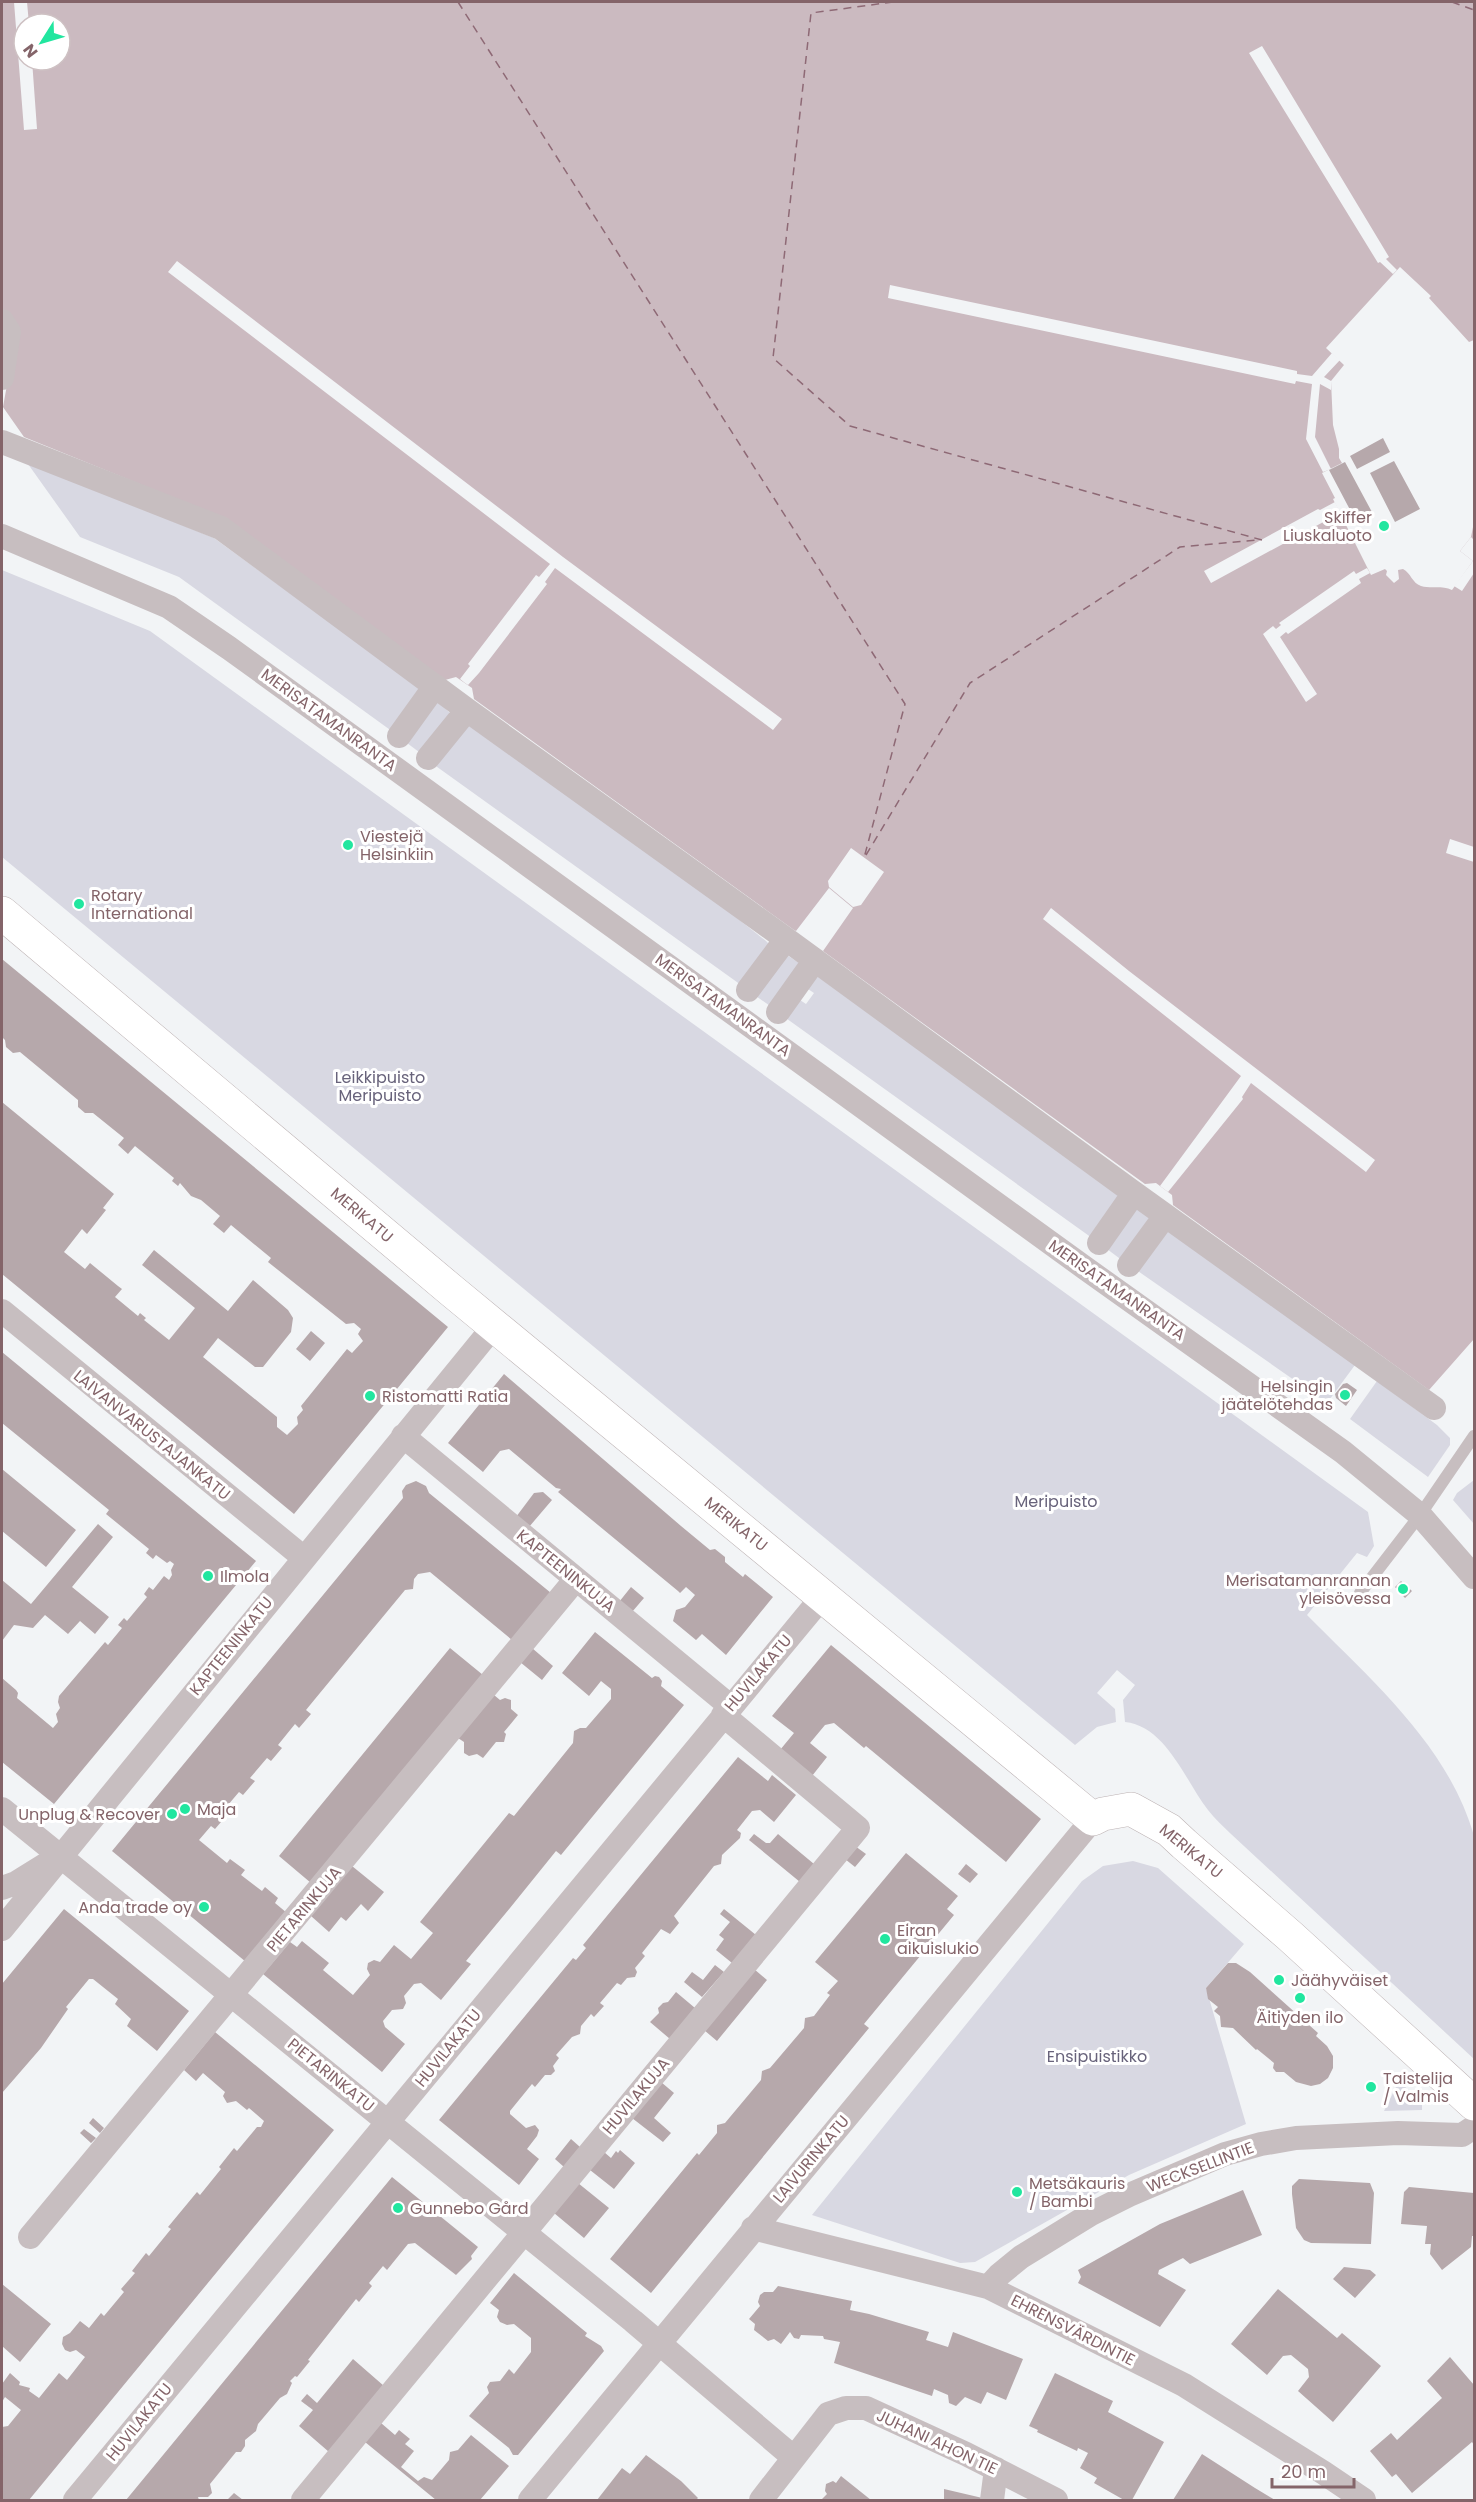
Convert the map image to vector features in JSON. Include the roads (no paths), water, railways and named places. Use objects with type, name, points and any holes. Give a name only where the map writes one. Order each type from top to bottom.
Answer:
[{"type":"street","points":[[2,321],[9,332],[2,378]]},
{"type":"street","points":[[2,442],[221,528],[805,947],[1434,1408]]},
{"type":"street","name":"MERISATAMANRANTA","points":[[2,536],[169,607],[229,648],[1076,1261],[1286,1409],[1420,1515],[1474,1577]]},
{"type":"street","points":[[399,736],[455,695]]},
{"type":"street","points":[[428,758],[455,695]]},
{"type":"street","name":"MERIKATU","points":[[2,913],[494,1326],[1093,1819],[1103,1814],[1131,1809],[1168,1830],[1290,1936],[1474,2104]]},
{"type":"street","points":[[748,990],[805,947]]},
{"type":"street","points":[[778,1012],[805,947]]},
{"type":"street","points":[[1099,1243],[1154,1201]]},
{"type":"street","points":[[1129,1265],[1154,1201]]},
{"type":"street","name":"LAIVANVARUSTAJANKATU","points":[[2,1311],[304,1558]]},
{"type":"street","name":"KAPTEENINKATU","points":[[2,1929],[59,1856],[494,1326]]},
{"type":"street","name":"KAPTEENINKUJA","points":[[403,1436],[576,1579],[726,1710]]},
{"type":"street","name":"PIETARINKUJA","points":[[30,2237],[576,1579]]},
{"type":"street","name":"HUVILAKATU","points":[[75,2500],[726,1710],[823,1596]]},
{"type":"street","name":"HUVILAKUJA","points":[[303,2500],[858,1828],[726,1710]]},
{"type":"street","name":"PIETARINKATU","points":[[2,1809],[659,2343]]},
{"type":"street","name":"LAIVURINKATU","points":[[530,2500],[1093,1819]]},
{"type":"street","name":"KAPTEENINKATU","points":[[2,1888],[16,1883],[59,1856]]},
{"type":"street","name":"WECKSELLINTIE","points":[[988,2287],[1016,2261],[1091,2214],[1129,2195],[1225,2154],[1261,2144],[1296,2138],[1398,2133],[1462,2135],[1474,2127]]},
{"type":"street","name":"EHRENSVÄRDINTIE","points":[[753,2228],[988,2287],[1184,2385],[1364,2500]]},
{"type":"street","points":[[659,2343],[793,2457]]},
{"type":"street","name":"JUHANI AHON TIE","points":[[760,2500],[828,2414],[846,2408],[866,2409],[996,2469],[1056,2500]]},
{"type":"street","points":[[992,2500],[996,2469]]},
{"type":"lane","points":[[1360,1593],[1420,1515],[1474,1436]]},
{"type":"place","name":"Skiffer Liuskaluoto","points":[[1384,526]]},
{"type":"place","name":"Viestejä Helsinkiin","points":[[348,845]]},
{"type":"place","name":"Rotary International","points":[[79,904]]},
{"type":"place","name":"Helsingin jäätelötehdas","points":[[1345,1395]]},
{"type":"place","name":"Ristomatti Ratia","points":[[370,1396]]},
{"type":"place","name":"Ilmola","points":[[208,1576]]},
{"type":"place","name":"Merisatamanrannan yleisövessa","points":[[1403,1589]]},
{"type":"place","name":"Maja","points":[[185,1809]]},
{"type":"place","name":"Unplug & Recover","points":[[172,1814]]},
{"type":"place","name":"Anda trade oy","points":[[204,1907]]},
{"type":"place","name":"Eiran aikuislukio","points":[[885,1939]]},
{"type":"place","name":"Jäähyväiset","points":[[1279,1980]]},
{"type":"place","name":"Äitiyden ilo","points":[[1300,1998]]},
{"type":"place","name":"Taistelija / Valmis","points":[[1371,2087]]},
{"type":"place","name":"Metsäkauris / Bambi","points":[[1017,2192]]},
{"type":"place","name":"Gunnebo Gård","points":[[398,2208]]},
{"type":"park label","name":"Leikkipuisto Meripuisto","points":[[380,1086]]},
{"type":"park label","name":"Meripuisto","points":[[1056,1501]]},
{"type":"park label","name":"Ensipuistikko","points":[[1097,2056]]}]
